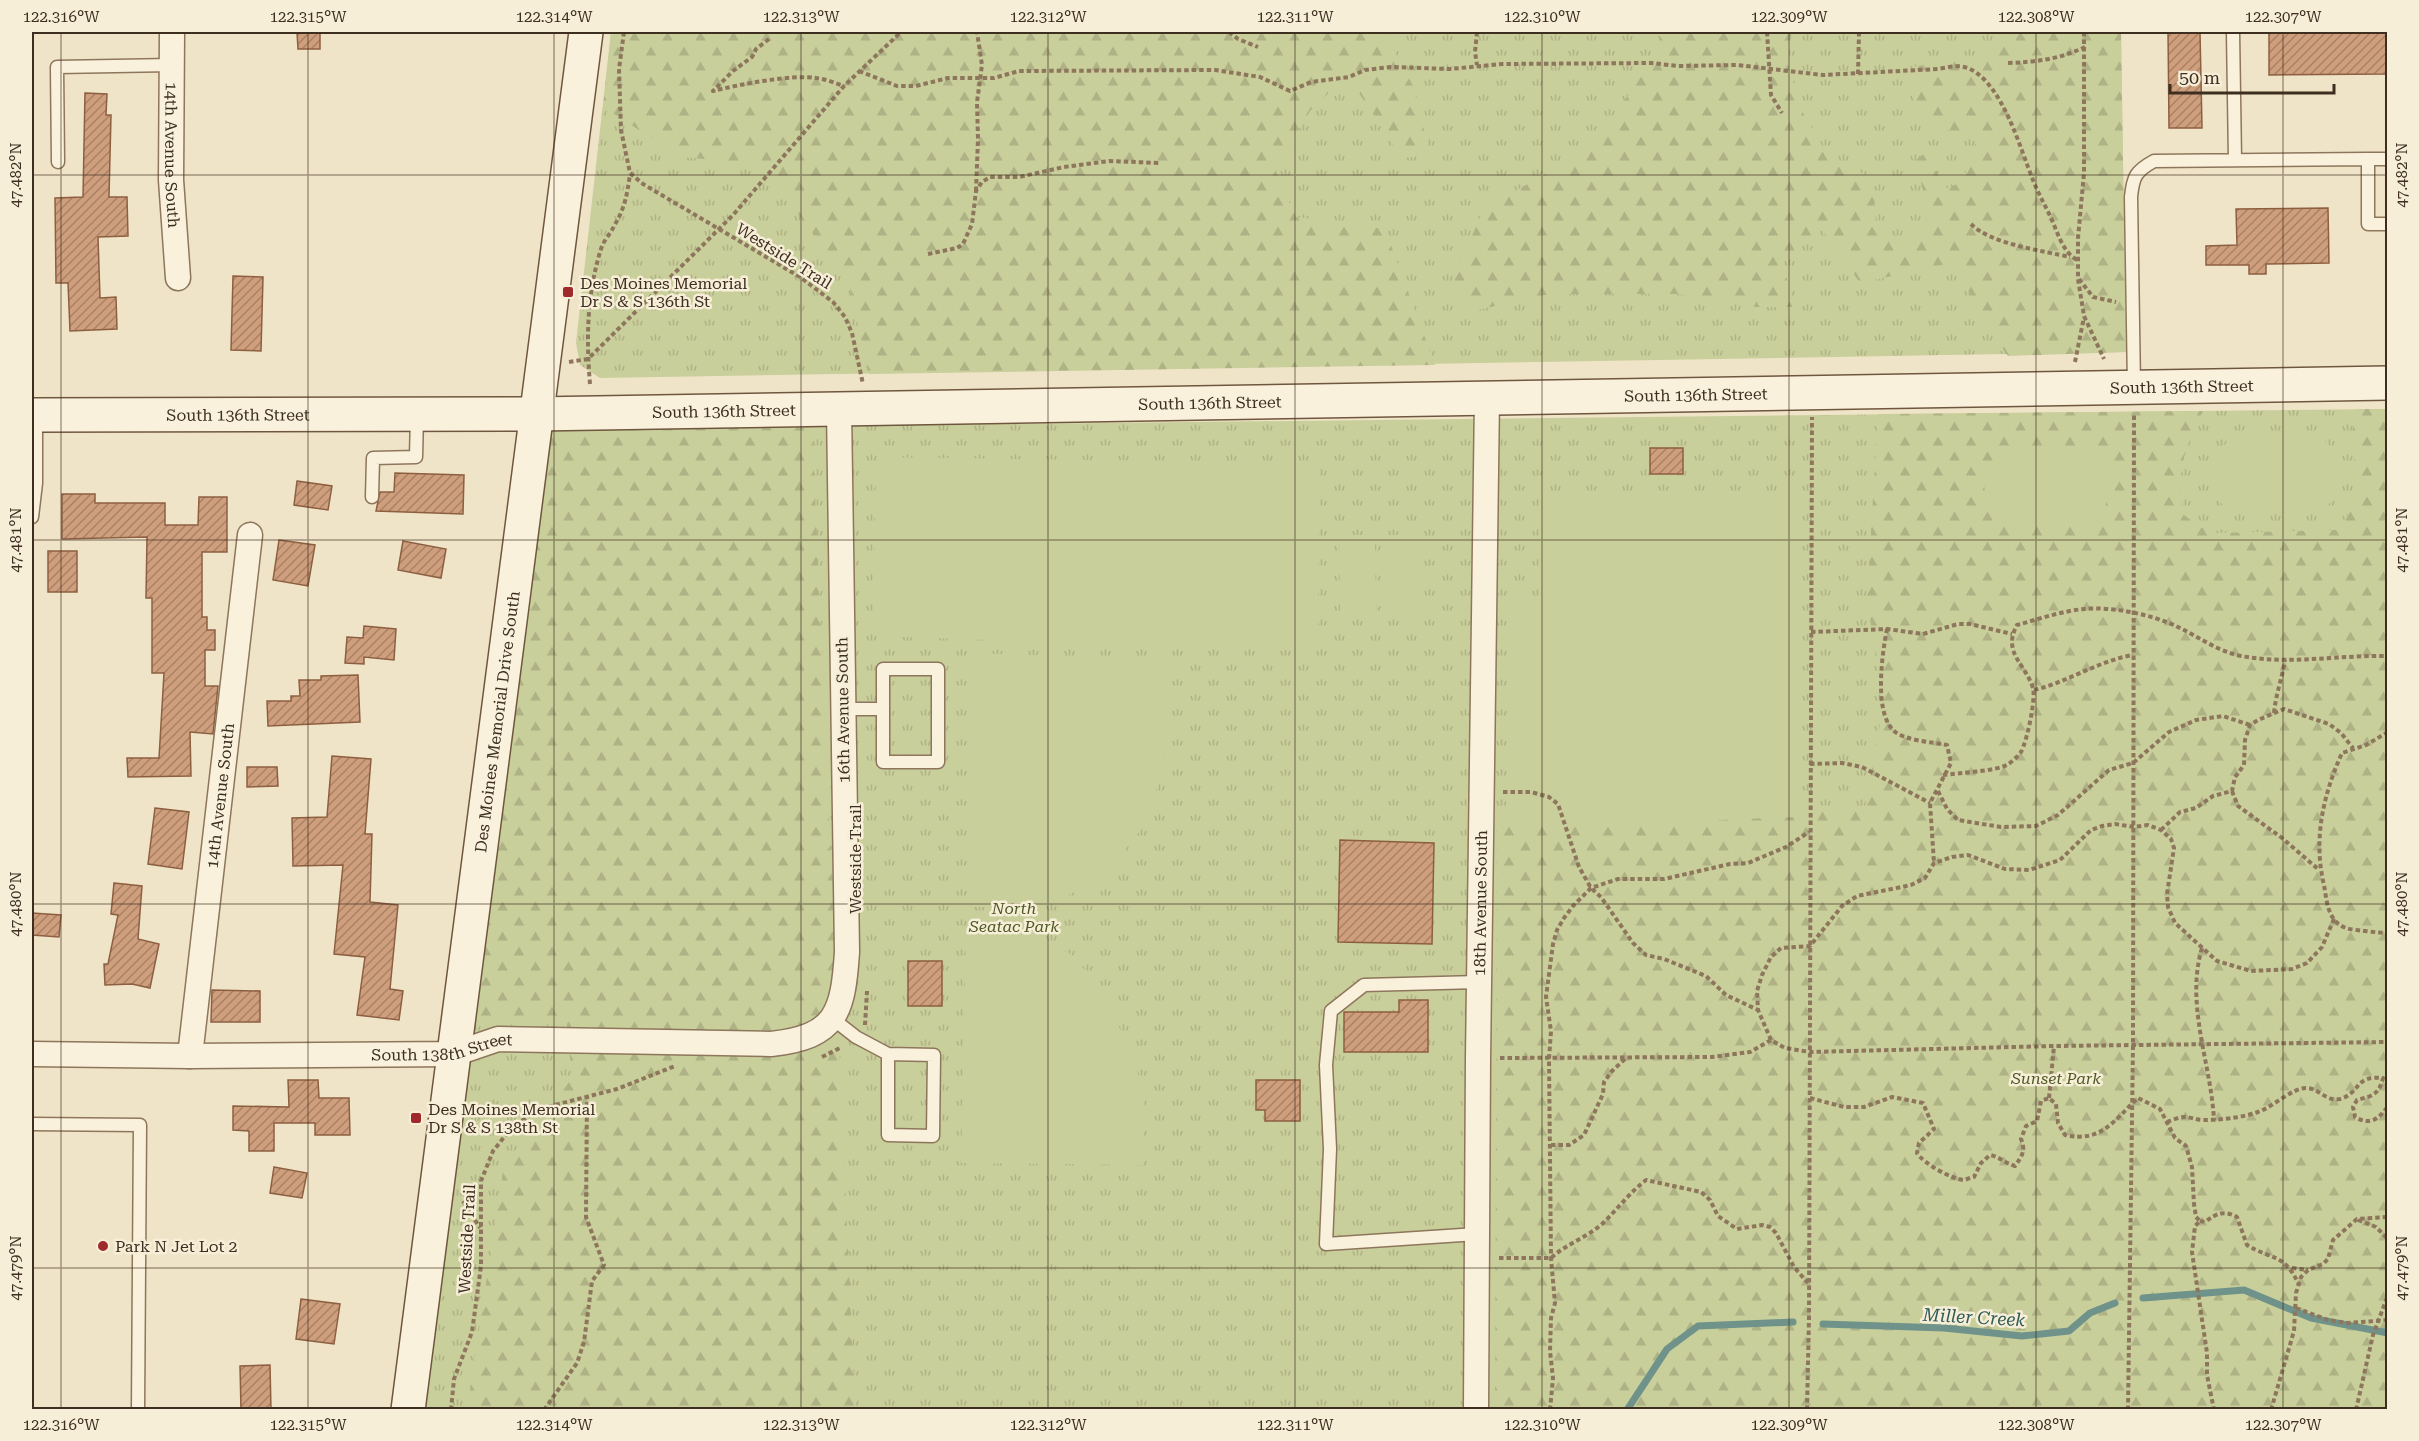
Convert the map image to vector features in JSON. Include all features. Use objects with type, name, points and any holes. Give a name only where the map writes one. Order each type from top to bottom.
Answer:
[{"type":"street","name":"14th Avenue South","points":[[172,32],[171,180],[178,278]]},
{"type":"street","name":"Des Moines Memorial Drive South","points":[[408,1410],[586,32]]},
{"type":"street","name":"South 136th Street","points":[[34,415],[536,414],[2388,383]]},
{"type":"street","name":"18th Avenue South","points":[[1476,1410],[1478,1058],[1487,398]]},
{"type":"street","name":"16th Avenue South","points":[[836,1015],[845,978],[847,952],[843,709],[851,409]]},
{"type":"street","name":"14th Avenue South","points":[[190,1056],[250,535]]},
{"type":"street","name":"South 138th Street","points":[[32,1054],[190,1056],[454,1054],[498,1039],[771,1044],[807,1038],[836,1015]]},
{"type":"lane","points":[[2233,32],[2235,160]]},
{"type":"lane","points":[[58,162],[57,67],[172,66]]},
{"type":"lane","points":[[2368,159],[2368,224],[2388,224]]},
{"type":"lane","points":[[2134,388],[2131,197],[2132,181],[2140,168],[2154,160],[2388,159]]},
{"type":"lane","points":[[372,497],[373,458],[416,457],[417,414]]},
{"type":"lane","points":[[32,518],[36,483],[34,415]]},
{"type":"lane","points":[[883,669],[938,669],[938,762],[883,762],[883,709],[883,669]]},
{"type":"lane","points":[[843,709],[883,709]]},
{"type":"lane","points":[[1477,1234],[1326,1244],[1330,1149],[1326,1065],[1331,1011],[1364,985],[1479,982]]},
{"type":"lane","points":[[836,1015],[856,1037],[888,1054],[934,1055],[933,1136],[888,1136],[888,1054]]},
{"type":"lane","points":[[32,1124],[140,1125],[138,1410]]},
{"type":"path","points":[[590,384],[589,303],[594,276],[603,243],[614,228],[627,201],[630,173],[618,102],[619,69],[624,32]]},
{"type":"path","points":[[564,362],[588,359],[757,189],[844,86],[901,32]]},
{"type":"path","points":[[928,254],[957,248],[963,244],[972,224],[976,192],[977,102],[981,79],[981,55],[977,32]]},
{"type":"path","points":[[1229,32],[1238,39],[1258,47]]},
{"type":"path","points":[[1477,32],[1475,52],[1477,65]]},
{"type":"path","points":[[1767,32],[1771,95],[1782,113]]},
{"type":"path","points":[[1858,74],[1859,32]]},
{"type":"path","points":[[2084,32],[2084,173],[2077,260],[2078,279],[2084,316],[2103,359]]},
{"type":"path","points":[[769,39],[713,91],[774,79],[803,77],[816,78],[844,86]]},
{"type":"path","points":[[2008,63],[2030,63],[2064,57],[2085,46]]},
{"type":"path","points":[[859,71],[897,86],[916,86],[948,78],[981,79],[1019,71],[1215,70],[1260,77],[1290,91],[1311,81],[1349,77],[1365,70],[1391,67],[1450,69],[1477,65],[1651,63],[1678,66],[1737,65],[1823,75],[1938,69],[1954,66],[1968,68],[1985,79],[2016,134],[2032,179],[2063,246],[2071,257]]},
{"type":"path","points":[[976,192],[982,182],[990,177],[1019,177],[1064,167],[1109,161],[1160,164]]},
{"type":"path","name":"Westside Trail","points":[[630,173],[643,184],[800,277],[833,302],[845,317],[852,333],[863,383],[851,409]]},
{"type":"path","points":[[1971,224],[1986,235],[1998,240],[2077,260]]},
{"type":"path","points":[[2078,279],[2093,297],[2118,303],[2133,302]]},
{"type":"path","points":[[2075,362],[2084,316]]},
{"type":"path","points":[[2128,1410],[2133,1045],[2134,388]]},
{"type":"path","points":[[1806,1408],[1809,1284],[1812,394]]},
{"type":"path","points":[[1943,775],[1995,769],[2009,764],[2021,751],[2033,705],[2034,690],[2011,645],[2012,634],[2017,624],[2082,609],[2105,608],[2178,627],[2222,650],[2240,656],[2285,660],[2388,656]]},
{"type":"path","points":[[1811,632],[1887,629],[1923,634],[1958,624],[1970,624],[2012,634]]},
{"type":"path","points":[[1887,629],[1882,668],[1882,701],[1886,718],[1894,732],[1921,741],[1947,745],[1951,763],[1943,775],[1938,791],[1932,795],[1930,803],[1934,863],[1925,878],[1911,885],[1857,896],[1842,906],[1810,946],[1781,948],[1771,957],[1757,991],[1758,1010],[1772,1040],[1785,1048],[1810,1052],[2388,1042]]},
{"type":"path","points":[[2034,690],[2053,685],[2111,659],[2133,655]]},
{"type":"path","points":[[2274,713],[2278,680],[2283,675],[2285,660]]},
{"type":"path","points":[[2319,870],[2282,838],[2238,806],[2232,791],[2235,777],[2244,765],[2245,740],[2250,725],[2284,709],[2329,724],[2341,733],[2353,749]]},
{"type":"path","points":[[1938,791],[1947,809],[1958,820],[2001,827],[2036,826],[2058,815],[2109,770],[2133,763],[2169,732],[2196,720],[2223,716],[2250,725]]},
{"type":"path","points":[[2388,732],[2366,745],[2342,753],[2327,792],[2318,844],[2319,870],[2324,886],[2326,908],[2334,919],[2346,928],[2388,933]]},
{"type":"path","points":[[1810,764],[1842,763],[1862,767],[1930,803]]},
{"type":"path","points":[[2161,830],[2180,812],[2196,808],[2213,796],[2232,791]]},
{"type":"path","points":[[1482,792],[1531,792],[1549,797],[1558,804],[1579,867],[1591,888],[1601,897],[1633,943],[1646,955],[1664,959],[1706,976],[1726,995],[1758,1010]]},
{"type":"path","points":[[1934,863],[1952,856],[1968,855],[2006,869],[2029,870],[2060,860],[2091,830],[2115,824],[2134,827],[2148,825],[2161,830],[2171,839],[2174,848],[2168,908],[2175,923],[2217,961],[2251,971],[2292,969],[2307,963],[2322,947],[2334,919]]},
{"type":"path","points":[[1550,1410],[1553,1378],[1550,1351],[1551,1318],[1555,1303],[1551,1258],[1549,1059],[1551,1031],[1545,997],[1557,930],[1573,906],[1591,888],[1618,879],[1635,877],[1647,880],[1664,879],[1730,864],[1748,863],[1786,847],[1810,832]]},
{"type":"path","points":[[2202,948],[2195,982],[2212,1092],[2214,1120]]},
{"type":"path","points":[[817,1059],[839,1049],[856,1037],[864,1027],[867,1016],[868,987]]},
{"type":"path","points":[[1478,1058],[1712,1057],[1750,1052],[1772,1040]]},
{"type":"path","points":[[2049,1098],[2054,1046]]},
{"type":"path","points":[[1551,1145],[1569,1145],[1584,1135],[1603,1094],[1604,1082],[1625,1059]]},
{"type":"path","name":"Westside Trail","points":[[451,1410],[454,1379],[472,1332],[481,1266],[481,1181],[493,1151],[508,1131],[531,1114],[547,1107],[617,1089],[675,1066],[684,1065]]},
{"type":"path","points":[[2167,1122],[2186,1117],[2196,1120],[2214,1120],[2260,1112],[2284,1099],[2294,1090],[2308,1088],[2326,1098],[2336,1100],[2351,1093],[2359,1082],[2373,1077],[2383,1078],[2381,1087],[2378,1093],[2357,1100],[2353,1107],[2355,1117],[2363,1122],[2370,1122],[2379,1118],[2388,1106]]},
{"type":"path","points":[[544,1410],[578,1364],[584,1342],[592,1281],[604,1265],[586,1217],[587,1096]]},
{"type":"path","points":[[1810,1098],[1844,1107],[1864,1107],[1892,1097],[1923,1103],[1934,1129],[1919,1143],[1917,1153],[1920,1159],[1935,1169],[1965,1180],[1974,1177],[1981,1163],[1990,1155],[1998,1157],[2005,1164],[2015,1166],[2024,1154],[2025,1146],[2021,1139],[2026,1126],[2037,1121],[2041,1101],[2049,1098]]},
{"type":"path","points":[[2049,1098],[2056,1104],[2058,1123],[2065,1135],[2080,1138],[2115,1124],[2138,1098],[2160,1109],[2175,1138],[2186,1146],[2192,1167],[2196,1217],[2205,1222],[2216,1213],[2228,1213],[2237,1217],[2247,1245],[2279,1258],[2291,1268],[2298,1283],[2296,1308],[2291,1342],[2271,1410]]},
{"type":"path","points":[[1477,1258],[1551,1258],[1563,1246],[1584,1238],[1602,1224],[1646,1180],[1701,1192],[1710,1200],[1718,1216],[1737,1229],[1762,1225],[1770,1227],[1776,1233],[1794,1267],[1809,1284]]},
{"type":"path","points":[[2291,1268],[2308,1270],[2324,1264],[2333,1240],[2357,1219],[2388,1217]]},
{"type":"path","points":[[2357,1219],[2376,1227],[2388,1239]]},
{"type":"path","points":[[2200,1221],[2195,1226],[2192,1252],[2207,1353],[2207,1375],[2214,1410]]},
{"type":"path","points":[[2298,1283],[2308,1270]]},
{"type":"path","points":[[2356,1410],[2378,1321],[2388,1295]]},
{"type":"path","points":[[2296,1308],[2328,1320],[2348,1323],[2388,1320]]},
{"type":"green space","points":[[611,32],[2121,32],[2126,352],[600,378],[580,365],[576,343]]},
{"type":"green space","points":[[611,32],[1388,32],[1387,37],[1413,86],[1429,150],[1420,156],[1402,158],[1347,75],[1310,111],[1275,169],[1296,217],[1385,229],[1435,365],[869,374],[848,280],[760,164],[681,157],[603,107]]},
{"type":"green space","points":[[1662,32],[1792,32],[1787,61],[1802,111],[1827,154],[1873,179],[1876,223],[1901,241],[1926,233],[1926,201],[1915,161],[1927,151],[1945,189],[1962,182],[1977,138],[1945,129],[1913,110],[1913,67],[1952,60],[1994,61],[2006,36],[1983,32],[2121,32],[2126,352],[2008,356],[1975,311],[1960,261],[1860,283],[1822,229],[1782,264],[1796,307],[1756,307],[1677,294],[1550,294],[1468,312],[1449,289],[1484,208],[1564,164],[1617,111],[1656,55]]},
{"type":"green space","name":"Sunset Park","points":[[2356,409],[2387,409],[2387,1409],[1495,1410],[1497,822],[1865,807],[1883,707],[1867,598],[1878,414],[2203,411],[2183,461],[2182,499],[2184,515],[2200,527],[2214,533],[2336,530],[2348,515],[2357,490],[2352,434]]},
{"type":"green space","name":"North Seatac Park","points":[[2387,409],[2387,815],[1511,1409],[423,1410],[545,429]]},
{"type":"green space","points":[[812,426],[855,1409],[467,1410],[503,1171],[572,1078],[566,1016],[471,1021],[545,429]]},
{"type":"green space","points":[[2235,434],[2323,438],[2336,457],[2338,481],[2332,501],[2317,514],[2225,511],[2214,479],[2215,461],[2219,452]]},
{"type":"green space","points":[[2006,447],[2095,451],[2108,470],[2109,493],[2103,514],[2088,527],[1996,523],[1987,502],[1986,474],[1990,465]]},
{"type":"green space","points":[[876,457],[1319,463],[1318,651],[873,636]]},
{"type":"green space","points":[[1798,492],[1795,817],[1577,826],[1506,822],[1509,599],[1539,598],[1540,495]]},
{"type":"green space","points":[[1339,535],[1375,535],[1376,612],[1340,612]]},
{"type":"green space","points":[[1387,535],[1423,535],[1424,612],[1388,612]]},
{"type":"green space","points":[[971,653],[1167,660],[1164,767],[1145,824],[1108,872],[1057,902],[1013,907],[969,907]]},
{"type":"green space","points":[[966,933],[999,933],[1038,937],[1072,955],[1100,987],[1135,1060],[1145,1107],[1143,1165],[961,1163]]},
{"type":"building","points":[[297,32],[320,32],[320,49],[298,49]]},
{"type":"building","points":[[2168,32],[2200,32],[2202,128],[2169,128]]},
{"type":"building","points":[[2269,32],[2386,32],[2386,74],[2269,75]]},
{"type":"building","points":[[85,93],[107,94],[106,115],[111,115],[109,197],[127,197],[128,236],[98,237],[100,298],[116,297],[117,329],[70,331],[68,283],[56,283],[55,198],[83,197]]},
{"type":"building","points":[[2328,208],[2329,263],[2266,264],[2266,274],[2249,274],[2249,265],[2206,265],[2206,246],[2237,245],[2236,209]]},
{"type":"building","points":[[233,276],[263,277],[261,351],[231,350]]},
{"type":"building","points":[[1650,448],[1683,448],[1683,474],[1650,474]]},
{"type":"building","points":[[395,473],[464,475],[463,514],[376,511],[380,492],[394,492]]},
{"type":"building","points":[[297,481],[332,486],[328,510],[294,505]]},
{"type":"building","points":[[62,494],[95,494],[95,503],[165,503],[165,525],[198,525],[199,497],[227,497],[227,552],[202,552],[202,617],[207,617],[207,630],[215,630],[215,650],[205,650],[205,686],[218,686],[213,734],[190,732],[191,776],[128,777],[127,758],[159,758],[164,673],[152,673],[152,598],[146,598],[147,537],[62,539]]},
{"type":"building","points":[[279,540],[315,545],[308,586],[273,580]]},
{"type":"building","points":[[403,541],[446,549],[441,578],[398,570]]},
{"type":"building","points":[[48,551],[77,551],[77,592],[48,592]]},
{"type":"building","points":[[364,626],[396,629],[394,660],[364,657],[364,664],[345,663],[347,637],[363,638]]},
{"type":"building","points":[[358,675],[360,722],[268,726],[267,701],[291,701],[291,696],[300,696],[299,680],[321,680],[321,676]]},
{"type":"building","points":[[332,756],[371,759],[365,834],[372,834],[370,902],[398,905],[390,989],[403,991],[399,1020],[357,1015],[365,957],[334,954],[343,865],[293,866],[292,818],[327,817]]},
{"type":"building","points":[[247,767],[277,767],[278,786],[247,787]]},
{"type":"building","points":[[155,808],[189,812],[182,869],[148,864]]},
{"type":"building","points":[[1340,840],[1434,843],[1432,944],[1338,942]]},
{"type":"building","points":[[114,883],[142,886],[138,939],[159,944],[150,988],[132,984],[105,985],[104,964],[108,964],[118,915],[111,914]]},
{"type":"building","points":[[32,913],[61,915],[59,937],[32,935]]},
{"type":"building","points":[[908,961],[942,961],[942,1006],[908,1006]]},
{"type":"building","points":[[212,990],[260,991],[260,1022],[211,1022]]},
{"type":"building","points":[[1399,1000],[1428,1000],[1428,1052],[1344,1052],[1344,1012],[1399,1012]]},
{"type":"building","points":[[288,1080],[318,1080],[319,1098],[349,1098],[350,1135],[315,1135],[315,1123],[274,1123],[274,1151],[249,1151],[249,1131],[233,1130],[233,1106],[289,1107]]},
{"type":"building","points":[[1256,1080],[1300,1080],[1300,1121],[1265,1121],[1265,1110],[1256,1110]]},
{"type":"building","points":[[274,1167],[307,1173],[302,1198],[270,1193]]},
{"type":"building","points":[[301,1299],[340,1304],[334,1344],[296,1339]]},
{"type":"building","points":[[270,1365],[271,1410],[241,1410],[240,1366]]},
{"type":"waterway","name":"Miller Creek","points":[[2143,1298],[2244,1290],[2311,1318],[2388,1333]]},
{"type":"waterway","name":"Miller Creek","points":[[1823,1324],[1944,1328],[2022,1336],[2069,1331],[2090,1313],[2115,1303]]},
{"type":"waterway","name":"Miller Creek","points":[[1627,1410],[1667,1349],[1698,1326],[1793,1322]]},
{"type":"place","name":"Des Moines Memorial Dr S & S 136th St","points":[[568,292]]},
{"type":"place","name":"Des Moines Memorial Dr S & S 138th St","points":[[416,1118]]},
{"type":"place","name":"Park N Jet Lot 2","points":[[103,1246]]}]
